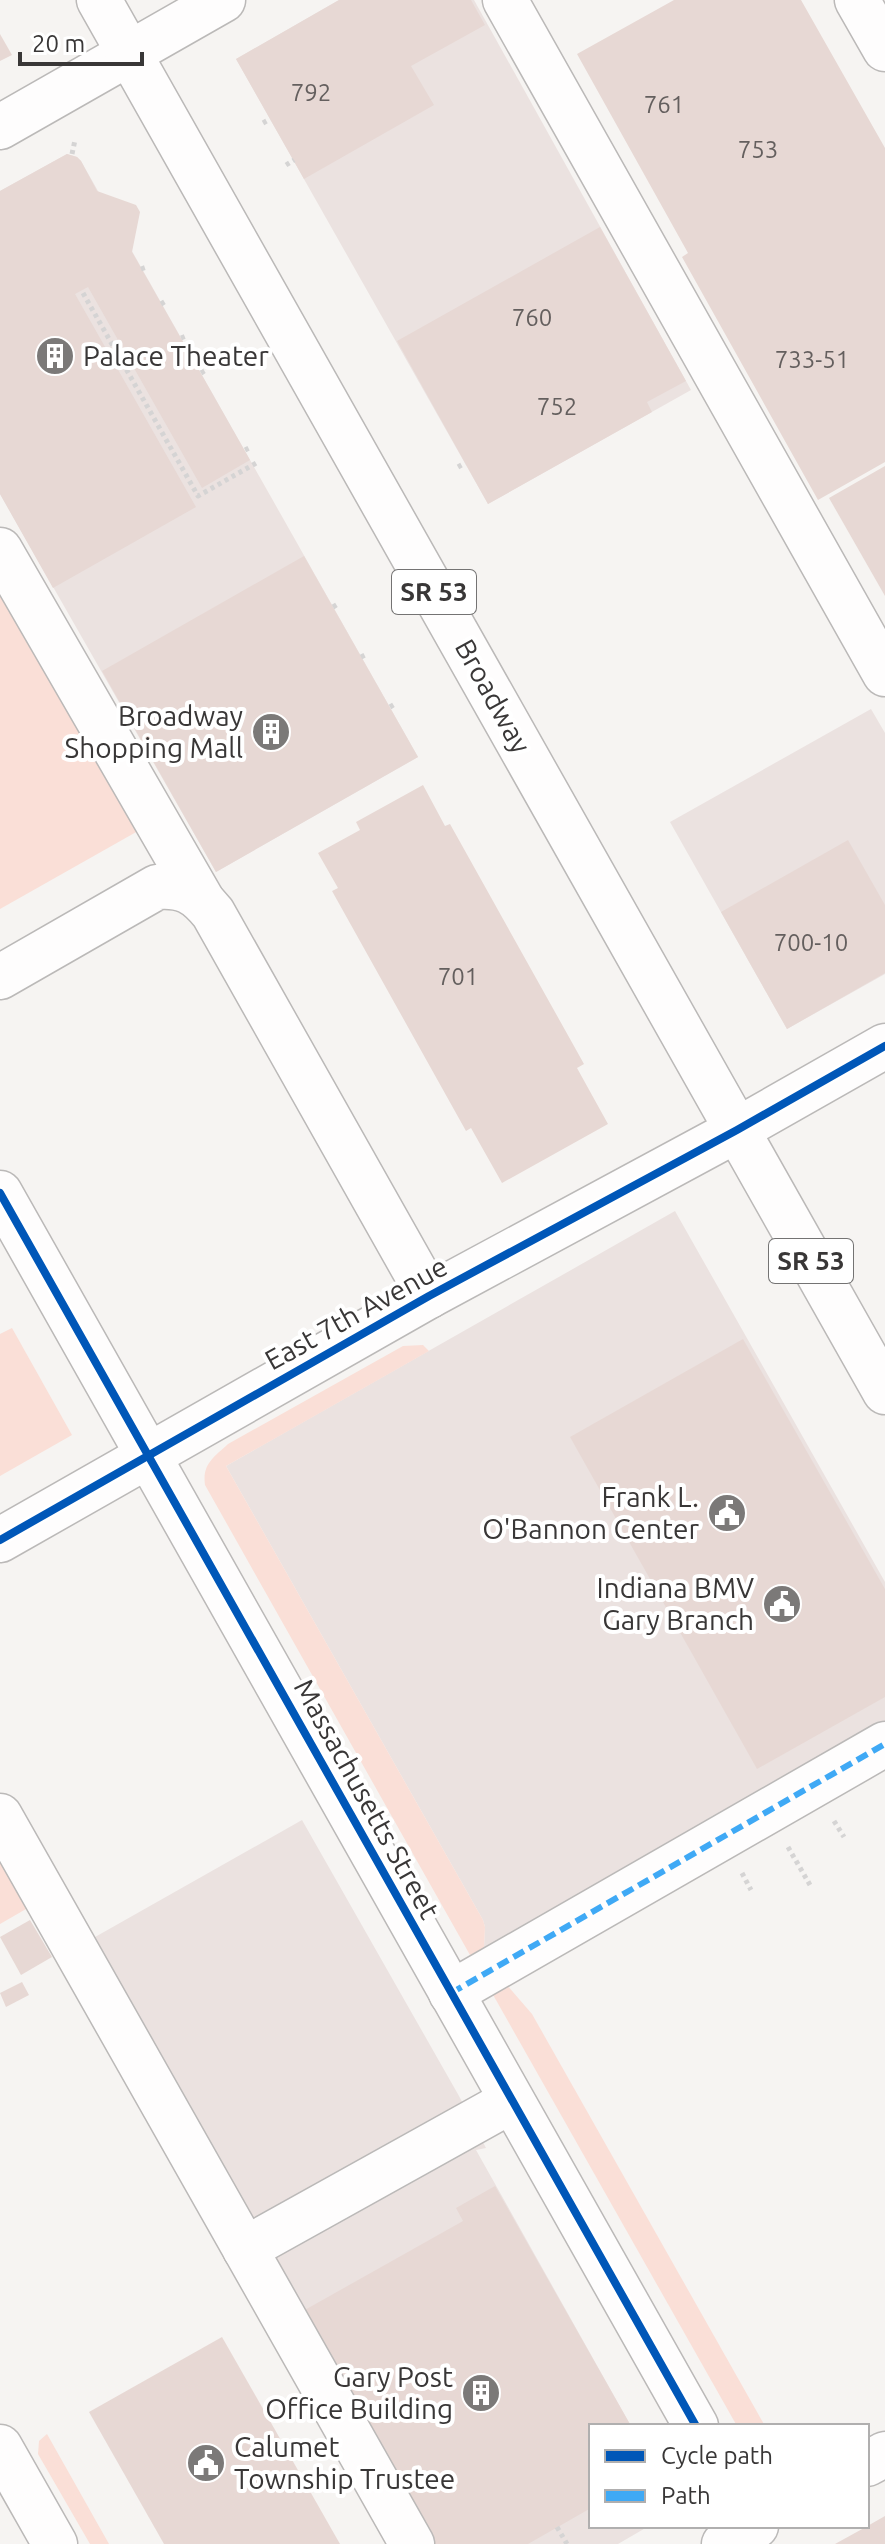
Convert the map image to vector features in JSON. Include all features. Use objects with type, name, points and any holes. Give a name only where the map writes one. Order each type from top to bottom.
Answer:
[{"type":"street","name":"Broadway","points":[[99,0],[885,1392]]},
{"type":"street","points":[[0,127],[223,0]]},
{"type":"street","points":[[505,0],[885,674]]},
{"type":"street","points":[[857,0],[885,49]]},
{"type":"street","points":[[0,550],[202,900]]},
{"type":"street","points":[[0,977],[157,887],[189,889],[213,913],[429,1296]]},
{"type":"street","name":"East 7th Avenue","points":[[0,1540],[429,1296],[737,1130],[885,1046]]},
{"type":"street","name":"Massachusetts Street","points":[[0,1193],[695,2424]]},
{"type":"street","points":[[451,1993],[885,1744]]},
{"type":"street","points":[[0,1816],[412,2544]]},
{"type":"street","points":[[245,2249],[511,2101]]},
{"type":"street","points":[[0,2447],[55,2544]]},
{"type":"path","points":[[263,123],[270,119]]},
{"type":"path","points":[[72,154],[75,140]]},
{"type":"path","points":[[286,165],[294,160]]},
{"type":"path","points":[[83,293],[198,496],[258,462]]},
{"type":"path","points":[[458,467],[465,463]]},
{"type":"path","points":[[557,2527],[567,2544]]},
{"type":"shaded area","points":[[339,0],[474,0],[691,390],[488,504],[236,59]]},
{"type":"shaded area","points":[[67,154],[81,161],[418,757],[216,872],[0,494],[0,191]]},
{"type":"shaded area","points":[[0,594],[138,831],[0,909]]},
{"type":"shaded area","points":[[871,709],[885,733],[885,974],[787,1029],[670,822]]},
{"type":"shaded area","points":[[675,1211],[885,1582],[885,1721],[484,1948],[483,1920],[226,1466]]},
{"type":"shaded area","points":[[12,1328],[72,1435],[0,1476],[0,1334]]},
{"type":"shaded area","points":[[423,1345],[429,1351],[226,1466],[483,1920],[484,1948],[470,1955],[205,1485],[207,1466],[228,1444],[403,1346]]},
{"type":"shaded area","points":[[302,1820],[459,2096],[486,2148],[476,2150],[630,2424],[589,2424],[589,2528],[646,2528],[618,2544],[425,2544],[88,1941]]},
{"type":"shaded area","points":[[0,1850],[33,1905],[0,1924]]},
{"type":"shaded area","points":[[506,1984],[532,2014],[764,2424],[736,2424],[492,1993]]},
{"type":"shaded area","points":[[47,2434],[109,2544],[90,2544],[38,2454],[39,2441]]},
{"type":"building","points":[[339,0],[471,0],[485,25],[411,66],[434,105],[304,179],[236,59]]},
{"type":"building","points":[[674,0],[801,0],[885,148],[885,462],[818,500],[682,257],[688,253],[577,54]]},
{"type":"building","points":[[0,34],[12,55],[0,61]]},
{"type":"building","name":"Palace Theater","points":[[67,154],[81,161],[97,191],[136,205],[140,212],[132,252],[250,460],[202,488],[88,287],[75,294],[196,507],[53,588],[0,494],[0,191]]},
{"type":"building","points":[[600,227],[686,381],[647,402],[652,412],[488,504],[397,341]]},
{"type":"building","points":[[885,466],[885,596],[829,498]]},
{"type":"building","name":"Broadway Shopping Mall","points":[[304,556],[418,757],[216,872],[102,671]]},
{"type":"building","points":[[423,785],[445,826],[450,824],[584,1064],[577,1068],[608,1124],[502,1183],[471,1128],[466,1131],[332,891],[338,888],[318,853],[360,830],[356,822]]},
{"type":"building","points":[[848,840],[885,905],[885,973],[787,1029],[721,912]]},
{"type":"building","name":"Frank L. O'Bannon Center","points":[[743,1339],[885,1589],[885,1697],[757,1769],[570,1437]]},
{"type":"building","points":[[30,1920],[52,1957],[21,1975],[0,1937]]},
{"type":"building","points":[[22,1982],[29,1995],[6,2007],[0,1993]]},
{"type":"building","name":"Gary Post Office Building","points":[[495,2186],[630,2424],[589,2424],[589,2509],[528,2544],[435,2544],[303,2311],[463,2221],[456,2208]]},
{"type":"building","name":"Calumet Township Trustee","points":[[222,2337],[340,2544],[164,2544],[89,2412]]},
{"type":"building","points":[[885,2516],[885,2544],[835,2544],[869,2528]]},
{"type":"marked path","points":[[451,1993],[885,1744]]},
{"type":"cycle path","points":[[0,1540],[429,1296],[737,1130],[885,1046]]},
{"type":"cycle path","points":[[0,1193],[695,2424]]},
{"type":"place","name":"Palace Theater","points":[[55,356]]},
{"type":"place","name":"Broadway Shopping Mall","points":[[271,732]]},
{"type":"place","name":"Frank L. O'Bannon Center","points":[[727,1513]]},
{"type":"place","name":"Indiana BMV Gary Branch","points":[[782,1604]]},
{"type":"place","name":"Gary Post Office Building","points":[[481,2393]]},
{"type":"place","name":"Calumet Township Trustee","points":[[206,2463]]}]
